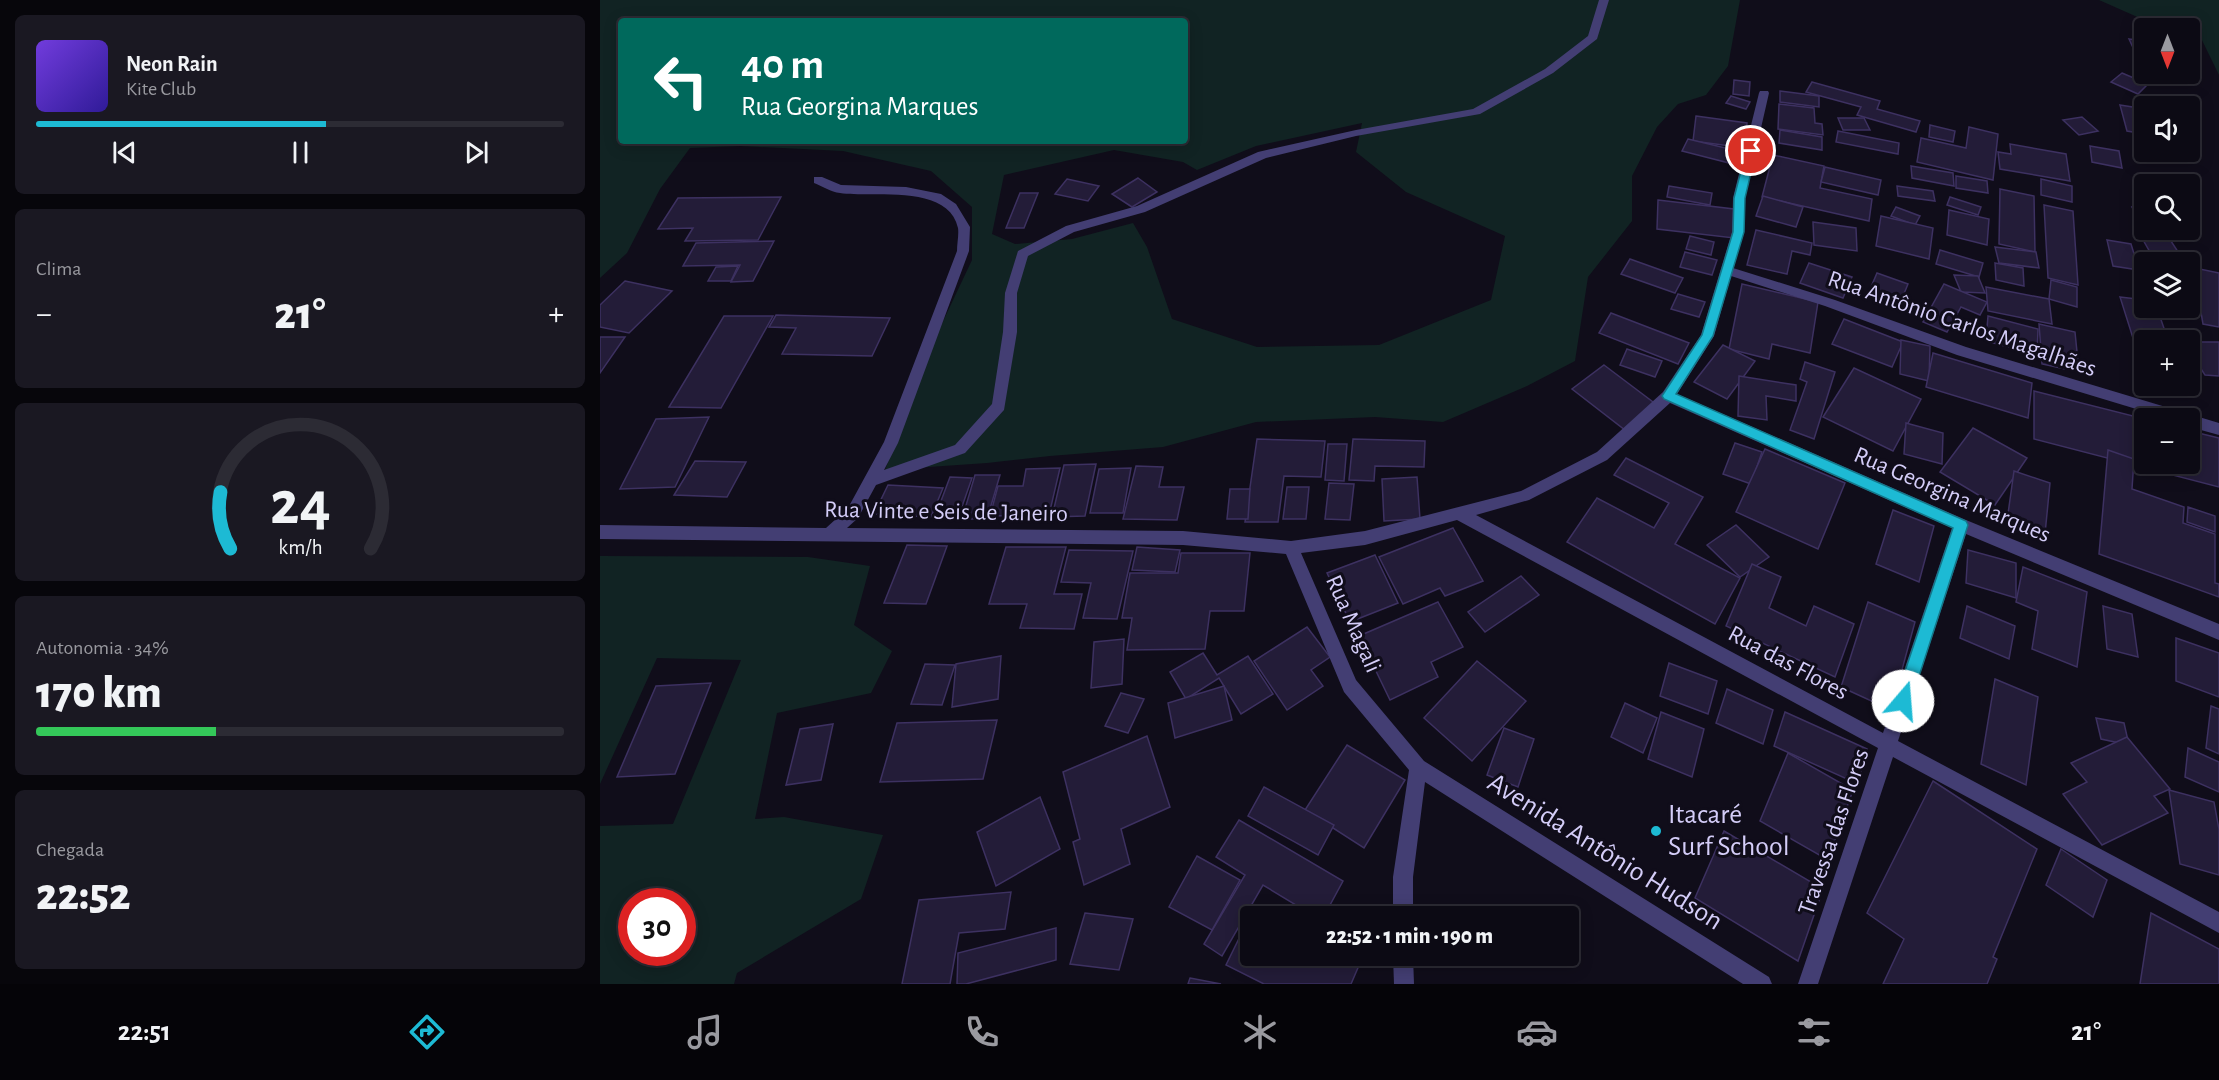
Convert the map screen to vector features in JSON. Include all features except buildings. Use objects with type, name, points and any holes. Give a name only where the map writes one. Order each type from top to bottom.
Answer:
[{"type":"street","points":[[870,481],[960,449],[999,406],[1010,332],[1011,293],[1022,254],[1070,229],[1142,209],[1262,155],[1356,133],[1476,112],[1549,71],[1593,37],[1604,0]]},
{"type":"street","name":"Rua Vinte e Seis de Janeiro","points":[[600,532],[1183,538],[1291,548],[1365,538],[1524,496],[1602,456],[1668,396],[1707,336],[1738,232],[1739,198],[1764,93]]},
{"type":"street","points":[[818,180],[840,189],[906,191],[937,197],[952,207],[964,226],[963,251],[891,443],[852,513],[828,535]]},
{"type":"street","name":"Rua Antônio Carlos Magalhães","points":[[1728,271],[1830,303],[1962,351],[2150,408]]},
{"type":"street","name":"Rua Georgina Marques","points":[[1668,396],[1961,525],[2219,632]]},
{"type":"street","points":[[2200,424],[2219,429]]},
{"type":"street","name":"Rua das Flores","points":[[1460,514],[2219,923]]},
{"type":"street","name":"Travessa das Flores","points":[[1808,984],[1961,525]]},
{"type":"street","name":"Rua Magali","points":[[1291,548],[1350,686],[1418,767]]},
{"type":"street","points":[[1403,906],[1403,877],[1418,767]]},
{"type":"street","name":"Avenida Antônio Hudson","points":[[1418,767],[1762,984]]},
{"type":"street","points":[[1403,966],[1404,984]]},
{"type":"shaded area","points":[[600,0],[1740,0],[1728,66],[1706,95],[1678,104],[1657,127],[1632,176],[1632,221],[1588,277],[1575,361],[1527,386],[1443,422],[1375,417],[1256,422],[1163,447],[885,470],[937,334],[972,260],[972,207],[931,171],[843,151],[740,146],[690,148],[660,189],[627,253],[600,278]],"holes":[[[1362,123],[1356,152],[1406,192],[1505,236],[1491,300],[1379,345],[1257,347],[1172,319],[1147,247],[1133,223],[1072,239],[1015,244],[992,234],[1004,175],[1114,150],[1183,162],[1197,170],[1256,146]]]},
{"type":"shaded area","points":[[2099,0],[2219,0],[2219,75],[2200,36],[2200,18],[2140,18]]},
{"type":"shaded area","points":[[600,556],[808,557],[870,566],[854,625],[892,651],[871,693],[777,713],[755,819],[784,817],[883,835],[861,899],[737,973],[734,984],[600,984],[600,826],[673,824],[741,660],[657,658],[600,784]]},
{"type":"place","name":"Itacaré Surf School","points":[[1656,831]]},
{"type":"route","points":[[1751,151],[1739,198],[1738,232],[1707,336],[1668,396],[1961,525],[1903,701]]}]
